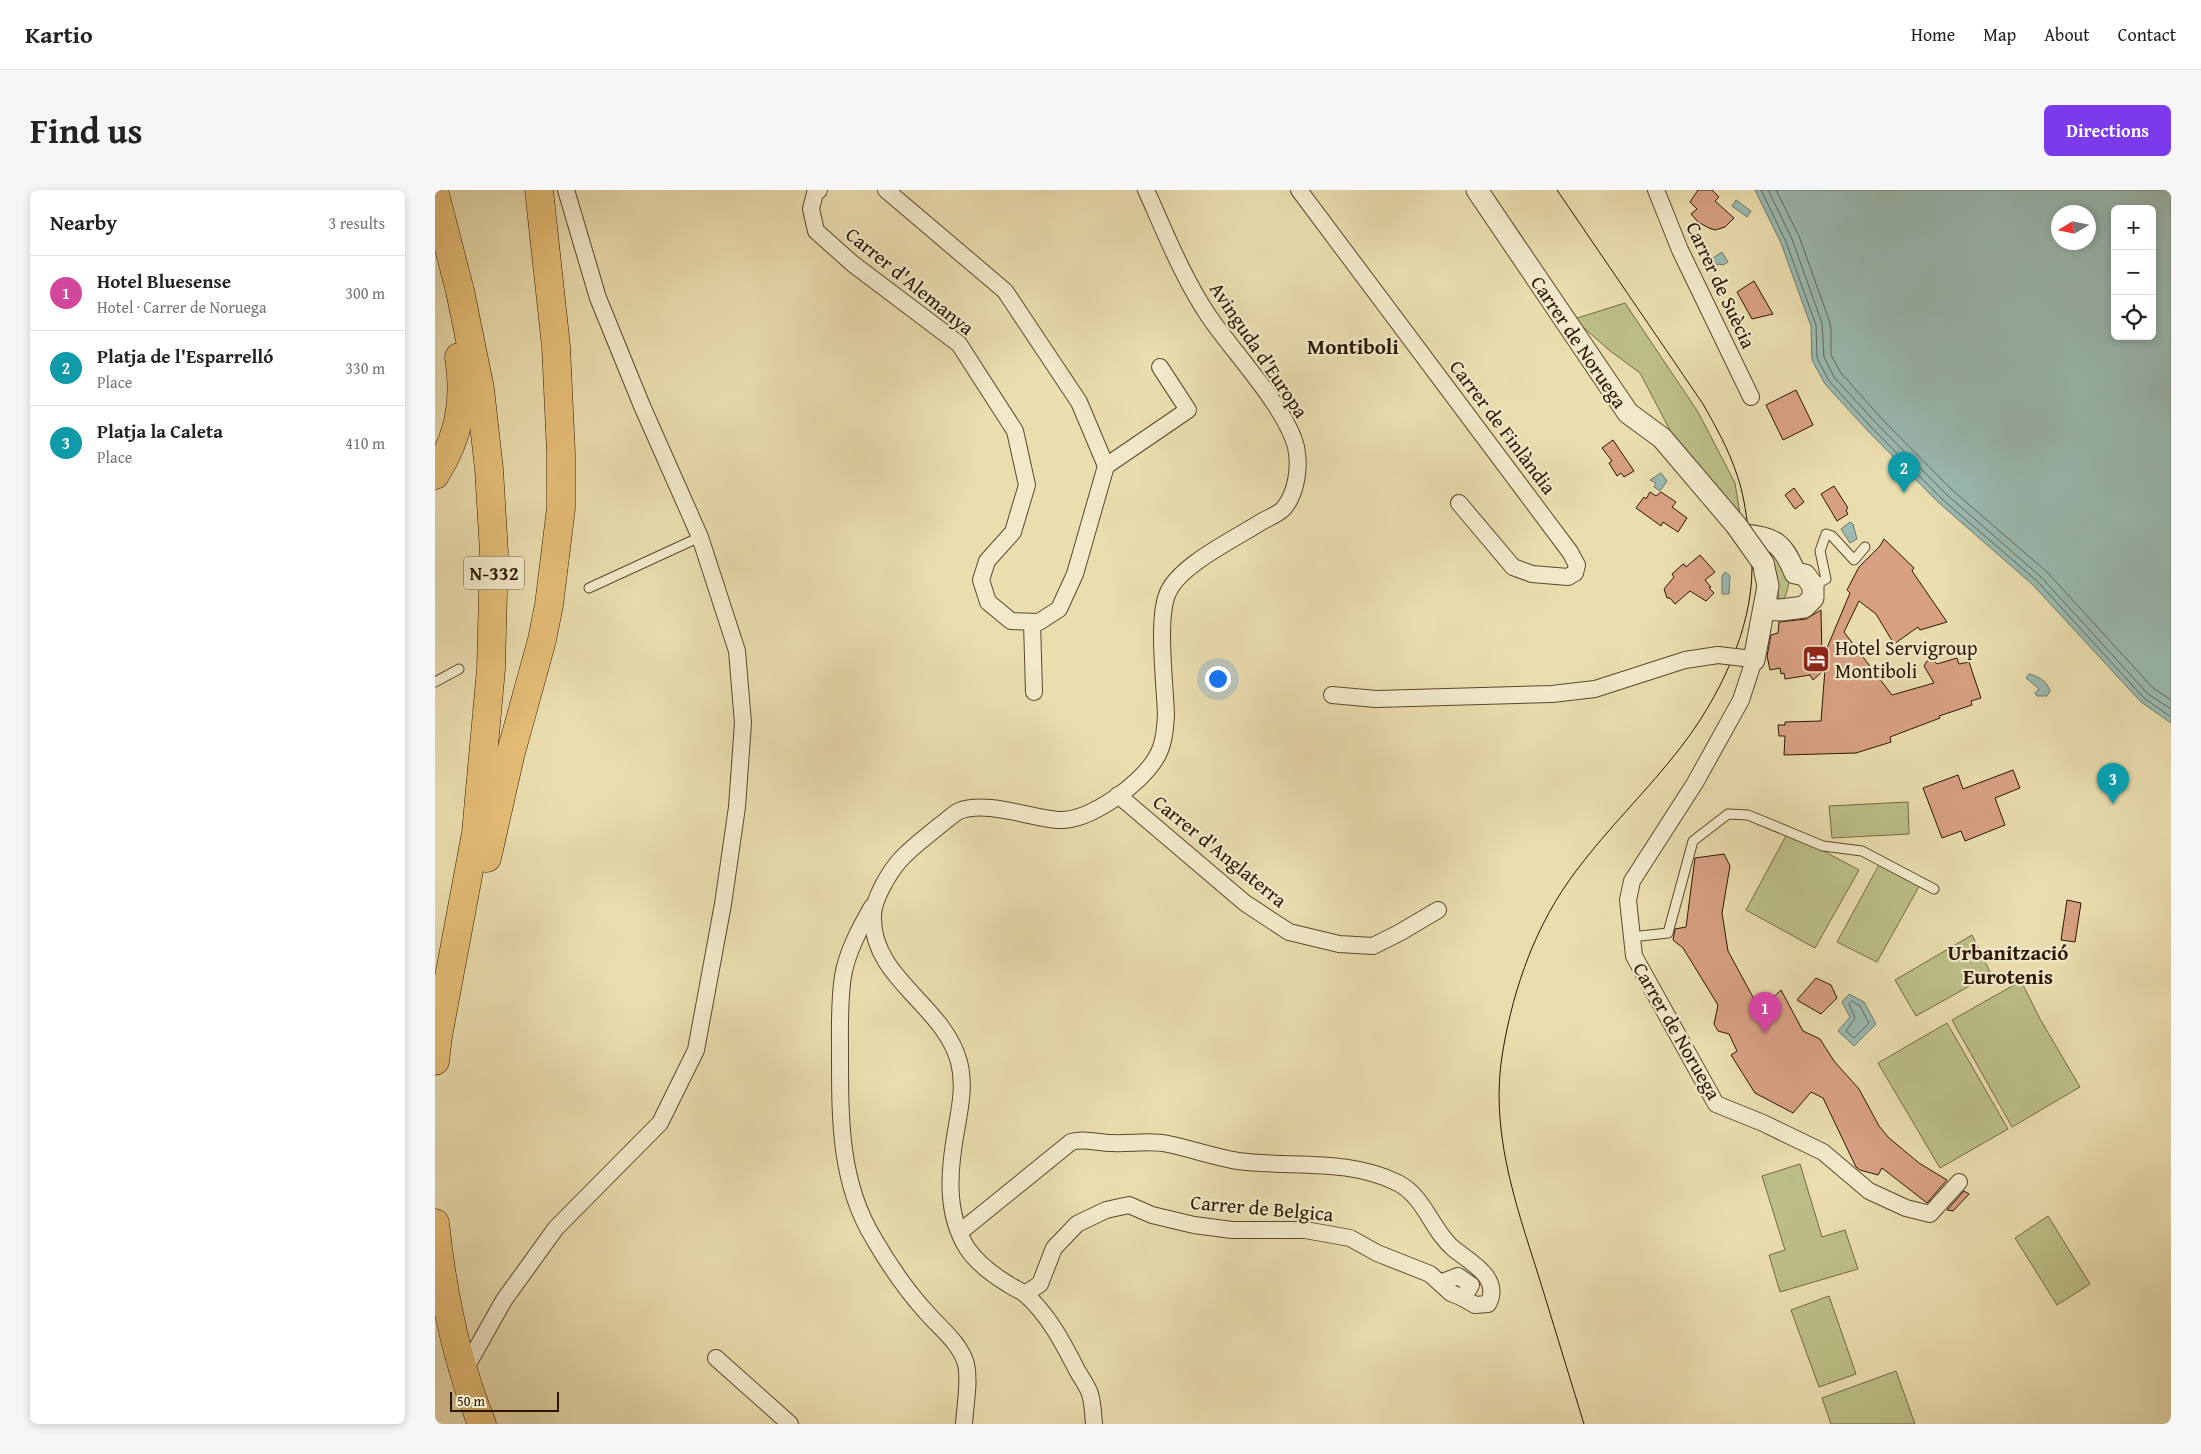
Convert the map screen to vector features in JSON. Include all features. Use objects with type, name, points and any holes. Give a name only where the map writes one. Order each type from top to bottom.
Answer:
[{"type":"highway","points":[[461,916],[474,891],[491,848],[510,756],[530,686],[549,604],[561,508],[561,453],[556,346],[539,190]]},
{"type":"highway","name":"N-332","points":[[435,194],[461,291],[480,389],[489,468],[494,553],[491,669],[476,833],[438,1036],[435,1062]]},
{"type":"highway","name":"N-332","points":[[435,475],[454,440],[460,418],[462,383],[456,334],[445,274],[445,232]]},
{"type":"highway","points":[[435,1223],[449,1308],[464,1371],[482,1424]]},
{"type":"street","points":[[464,1371],[504,1300],[556,1228],[660,1123],[695,1050],[723,904],[737,807],[743,722],[737,651],[700,537],[642,406],[598,298],[566,190]]},
{"type":"street","name":"Carrer d'Alemanya","points":[[819,190],[815,193],[811,208],[816,232],[853,264],[959,344],[1015,431],[1027,485],[1013,532],[987,561],[981,580],[988,602],[1011,621],[1032,622]]},
{"type":"street","points":[[886,190],[1005,291],[1079,402],[1106,466]]},
{"type":"street","name":"Avinguda d'Europa","points":[[965,1424],[966,1365],[961,1349],[926,1312],[873,1238],[856,1202],[844,1156],[840,1118],[841,1003],[843,975],[856,935],[901,859],[960,811],[987,809],[1059,820],[1073,820],[1087,815],[1119,796],[1155,760],[1161,747],[1167,715],[1162,617],[1167,595],[1175,579],[1191,565],[1283,509],[1290,498],[1297,472],[1296,447],[1289,430],[1265,392],[1207,313],[1187,279],[1146,190]]},
{"type":"street","name":"Carrer de Finlàndia","points":[[1299,190],[1570,552],[1577,566],[1575,573],[1568,577],[1532,574],[1513,567],[1459,503]]},
{"type":"street","name":"Carrer de Noruega","points":[[1477,190],[1628,413],[1662,438],[1739,530],[1763,563],[1768,586],[1765,609],[1749,659],[1741,700],[1695,783],[1631,880],[1628,900],[1634,956],[1716,1104],[1823,1152],[1869,1191],[1906,1208],[1930,1214],[1938,1208],[1959,1182]]},
{"type":"street","name":"Carrer de Suècia","points":[[1656,190],[1684,258],[1751,398]]},
{"type":"street","points":[[1033,692],[1032,622],[1039,622],[1059,609],[1071,583],[1106,466],[1188,410],[1160,367]]},
{"type":"street","points":[[1739,530],[1774,540],[1787,554],[1795,573],[1789,609]]},
{"type":"street","points":[[1765,609],[1804,607],[1813,598],[1813,586],[1805,575],[1795,573]]},
{"type":"street","points":[[1332,695],[1376,699],[1552,694],[1595,689],[1685,660],[1718,655],[1749,659]]},
{"type":"street","name":"Carrer d'Anglaterra","points":[[1119,796],[1245,903],[1289,932],[1339,944],[1373,946],[1438,910]]},
{"type":"street","points":[[874,902],[874,935],[883,957],[894,973],[940,1023],[953,1043],[959,1065],[962,1083],[961,1102],[953,1149],[951,1179],[954,1213],[960,1232],[967,1248],[990,1272],[1025,1294],[1055,1329],[1090,1394],[1095,1424]]},
{"type":"street","name":"Carrer de Belgica","points":[[960,1232],[1071,1142],[1079,1139],[1114,1144],[1151,1142],[1235,1160],[1342,1167],[1397,1183],[1415,1197],[1444,1239],[1473,1262],[1487,1278],[1492,1298],[1489,1304],[1475,1305],[1451,1293],[1430,1274],[1377,1253],[1350,1238],[1305,1230],[1232,1230],[1194,1225],[1152,1215],[1129,1205],[1106,1210],[1077,1224],[1053,1248],[1040,1284],[1025,1294]]},
{"type":"street","points":[[716,1358],[790,1424]]},
{"type":"lane","points":[[1813,586],[1826,579],[1820,551],[1826,534],[1832,536],[1853,560],[1865,547]]},
{"type":"lane","points":[[589,588],[700,537]]},
{"type":"lane","points":[[435,682],[459,669]]},
{"type":"lane","points":[[1631,937],[1668,933],[1693,841],[1727,814],[1748,815],[1823,846],[1862,852],[1933,889]]},
{"type":"green space","points":[[1625,303],[1698,412],[1735,483],[1741,520],[1673,436],[1640,373],[1609,350],[1574,319]]},
{"type":"green space","points":[[1762,543],[1782,562],[1788,575],[1787,591],[1783,601],[1779,603],[1777,582]]},
{"type":"green space","points":[[1908,802],[1909,834],[1832,838],[1829,806]]},
{"type":"green space","points":[[1788,832],[1859,870],[1815,948],[1746,910]]},
{"type":"green space","points":[[1881,861],[1921,883],[1877,962],[1837,942]]},
{"type":"green space","points":[[1972,935],[1991,974],[1916,1016],[1895,980]]},
{"type":"green space","points":[[2021,981],[2040,1019],[2080,1087],[2012,1127],[1952,1020]]},
{"type":"green space","points":[[1947,1023],[2008,1129],[1940,1168],[1878,1063]]},
{"type":"green space","points":[[1800,1164],[1822,1237],[1845,1230],[1858,1269],[1780,1292],[1769,1255],[1785,1250],[1762,1176]]},
{"type":"green space","points":[[2048,1216],[2090,1284],[2057,1305],[2015,1238]]},
{"type":"green space","points":[[1829,1296],[1856,1374],[1819,1387],[1791,1310]]},
{"type":"green space","points":[[1896,1371],[1915,1424],[1831,1424],[1822,1398]]},
{"type":"water","points":[[1755,190],[2171,190],[2171,723],[2141,702],[2033,585],[1938,502],[1825,384],[1812,360],[1811,326],[1781,243]]},
{"type":"water","points":[[1736,200],[1751,211],[1747,217],[1732,206]]},
{"type":"water","points":[[1722,252],[1728,262],[1723,265],[1718,264],[1714,269],[1710,268],[1707,262]]},
{"type":"water","points":[[1661,473],[1667,481],[1660,491],[1654,487],[1656,483],[1650,480]]},
{"type":"water","points":[[1850,522],[1853,524],[1857,539],[1850,543],[1841,529]]},
{"type":"water","points":[[1725,572],[1730,576],[1729,594],[1722,594],[1722,576]]},
{"type":"water","points":[[2029,674],[2045,682],[2050,691],[2047,696],[2037,696],[2035,693],[2039,689],[2026,678]]},
{"type":"water","points":[[1849,994],[1864,1002],[1876,1024],[1854,1046],[1838,1031],[1850,1017],[1842,1002]]},
{"type":"building","points":[[1698,190],[1712,190],[1719,197],[1715,201],[1734,218],[1725,227],[1715,230],[1709,228],[1698,222],[1691,214],[1697,209],[1690,202]]},
{"type":"building","points":[[1754,281],[1773,314],[1752,319],[1737,292]]},
{"type":"building","points":[[1796,390],[1813,425],[1783,440],[1766,405]]},
{"type":"building","points":[[1613,440],[1634,471],[1624,477],[1621,473],[1617,476],[1609,463],[1612,461],[1602,448]]},
{"type":"building","points":[[1834,486],[1848,508],[1846,510],[1848,514],[1837,521],[1821,494]]},
{"type":"building","points":[[1794,488],[1804,502],[1795,509],[1785,495]]},
{"type":"building","points":[[1650,492],[1656,496],[1661,492],[1676,502],[1672,507],[1687,518],[1678,532],[1663,522],[1661,526],[1636,508],[1644,497],[1646,499]]},
{"type":"building","name":"Hotel Servigroup Montiboli","points":[[1884,539],[1914,568],[1912,571],[1947,622],[1920,630],[1918,627],[1894,644],[1876,614],[1859,601],[1844,632],[1892,695],[1934,683],[1924,666],[1927,661],[1933,660],[1937,664],[1957,658],[1959,664],[1969,662],[1981,698],[1971,701],[1972,705],[1939,716],[1940,718],[1890,737],[1891,742],[1856,753],[1784,755],[1785,736],[1779,736],[1778,725],[1785,725],[1785,722],[1821,721],[1825,669],[1813,680],[1810,675],[1785,679],[1784,673],[1781,674],[1780,668],[1770,670],[1767,656],[1771,635],[1778,633],[1779,622],[1806,619],[1821,610],[1822,660],[1850,593],[1847,590],[1859,567],[1880,546]]},
{"type":"building","points":[[1700,555],[1715,572],[1705,580],[1714,593],[1706,601],[1690,591],[1675,604],[1670,598],[1667,598],[1664,589],[1674,577],[1672,574],[1684,564],[1686,567]]},
{"type":"building","points":[[2013,770],[2020,788],[1995,798],[2005,825],[1965,841],[1961,831],[1942,838],[1923,788],[1958,775],[1963,789]]},
{"type":"building","points":[[1724,854],[1730,866],[1722,913],[1728,951],[1760,1010],[1781,990],[1803,1031],[1820,1039],[1834,1061],[1859,1089],[1879,1126],[1888,1137],[1919,1163],[1947,1180],[1927,1203],[1882,1168],[1878,1175],[1856,1167],[1823,1098],[1811,1092],[1793,1113],[1755,1093],[1731,1055],[1737,1051],[1729,1034],[1718,1031],[1714,1024],[1718,1005],[1683,948],[1673,940],[1675,929],[1686,927],[1695,858]]},
{"type":"building","points":[[2067,900],[2081,903],[2075,942],[2061,940]]},
{"type":"building","points":[[1816,978],[1831,985],[1837,998],[1821,1014],[1797,1000]]},
{"type":"building","points":[[1964,1191],[1969,1194],[1953,1211],[1947,1210]]},
{"type":"tram line","points":[[1557,190],[1703,404],[1717,430],[1730,457],[1741,488],[1752,568],[1746,616],[1739,640],[1720,686],[1708,708],[1681,747],[1588,855],[1549,912],[1520,979],[1503,1050],[1499,1108],[1502,1136],[1513,1192],[1584,1424]]},
{"type":"place","name":"Platja de l'Esparrelló","points":[[1904,493]]},
{"type":"place","name":"Hotel Servigroup Montiboli","points":[[1816,659]]},
{"type":"place","name":"Platja la Caleta","points":[[2113,804]]},
{"type":"place","name":"Hotel Bluesense","points":[[1765,1033]]},
{"type":"district","name":"Montiboli","points":[[1353,347]]},
{"type":"district","name":"Urbanització Eurotenis","points":[[2008,965]]}]
